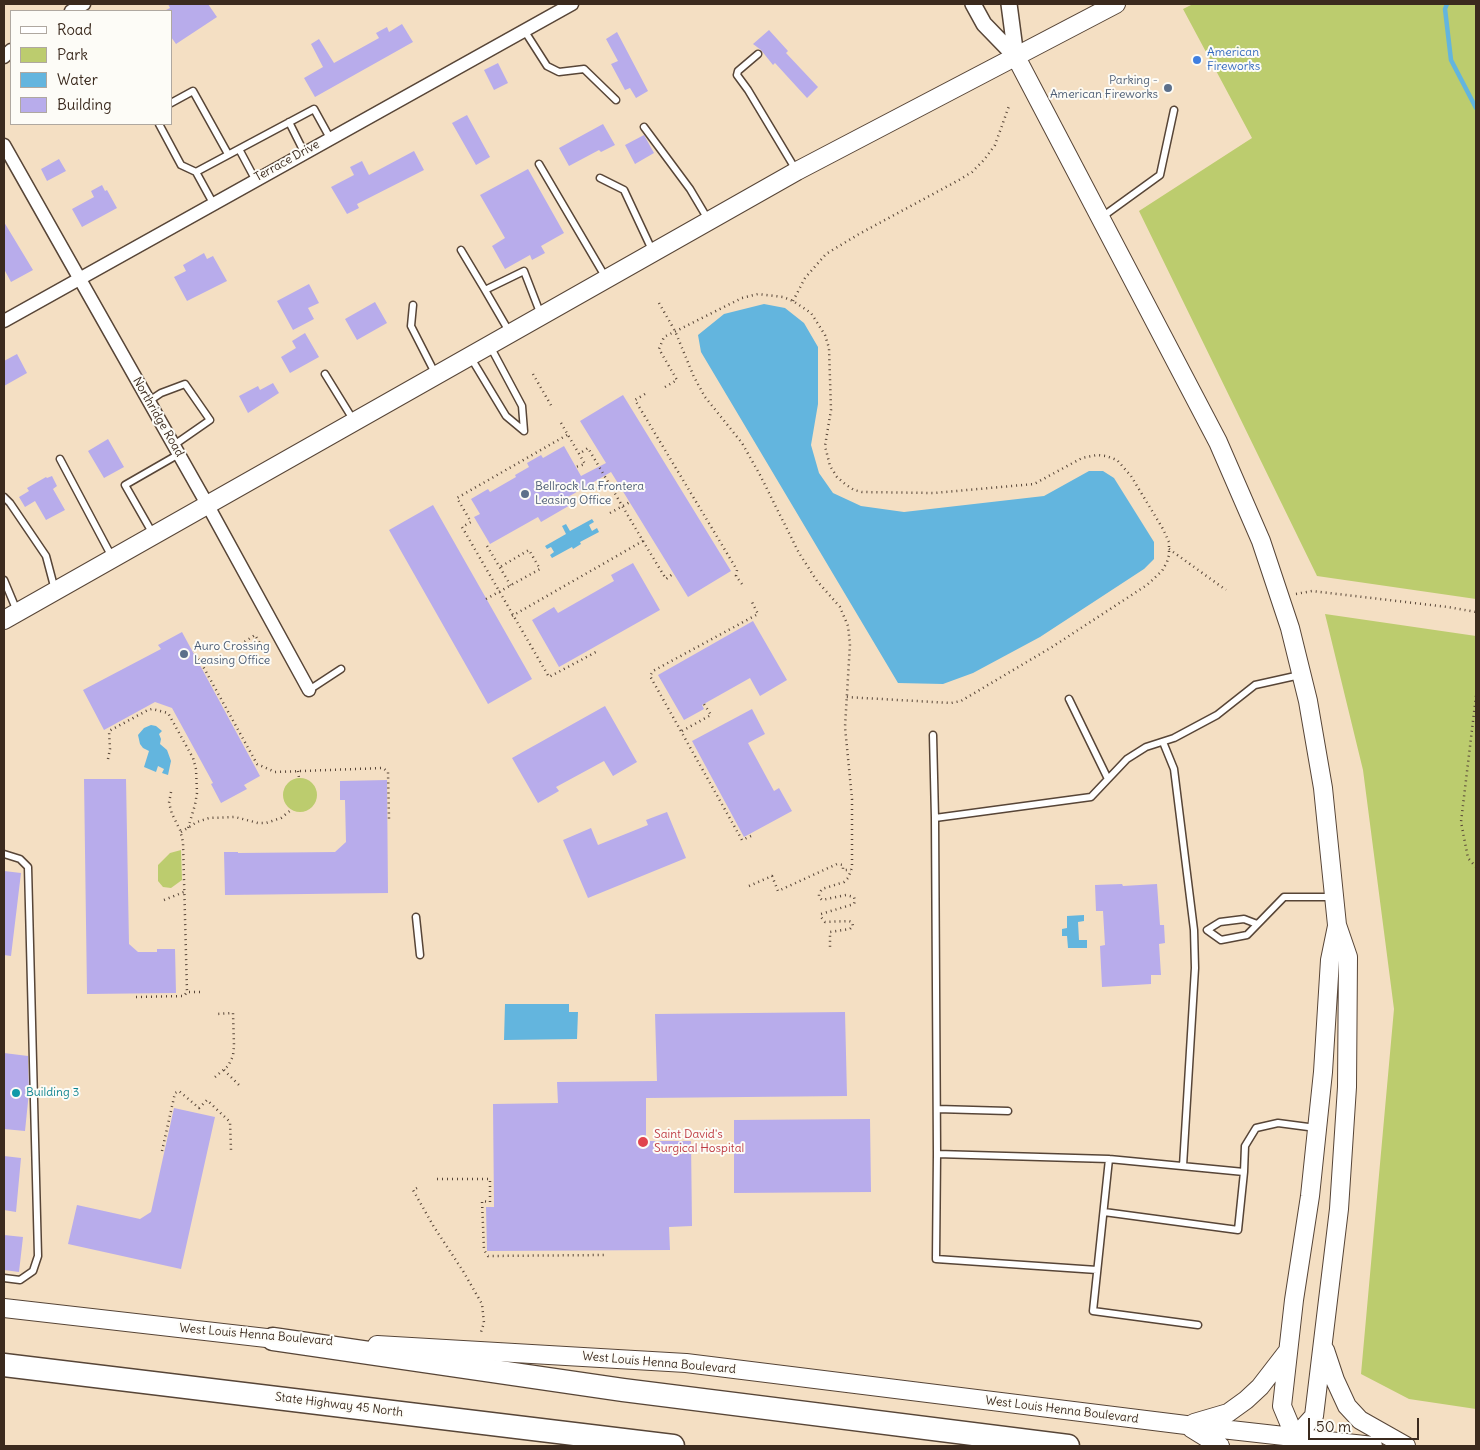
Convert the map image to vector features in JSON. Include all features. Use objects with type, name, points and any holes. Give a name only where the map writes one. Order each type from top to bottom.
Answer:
[{"type":"highway","points":[[273,1339],[623,1390],[1068,1446]]},
{"type":"highway","name":"State Highway 45 North","points":[[4,1365],[673,1446]]},
{"type":"main road","points":[[11,616],[797,172],[1116,4]]},
{"type":"main road","points":[[1016,57],[1218,442],[1261,541],[1290,628],[1308,701],[1323,788],[1337,926],[1348,957],[1347,1087],[1339,1209],[1314,1416],[1295,1442]]},
{"type":"main road","points":[[1295,1442],[1282,1406],[1310,1196],[1323,1072],[1330,960],[1337,926]]},
{"type":"main road","name":"West Louis Henna Boulevard","points":[[4,1308],[273,1339],[686,1363],[1186,1425],[1295,1442],[1373,1446]]},
{"type":"main road","points":[[1323,1343],[1335,1380],[1347,1406],[1360,1420],[1406,1446]]},
{"type":"main road","points":[[1186,1425],[1228,1413],[1246,1400],[1260,1387],[1288,1351]]},
{"type":"main road","points":[[1186,1425],[1220,1446]]},
{"type":"street","points":[[73,10],[84,4]]},
{"type":"street","name":"Terrace Drive","points":[[4,321],[572,4]]},
{"type":"street","points":[[973,4],[984,24],[1016,57]]},
{"type":"street","points":[[1009,4],[1016,57]]},
{"type":"street","name":"Northridge Road","points":[[4,145],[208,504],[310,690]]},
{"type":"lane","points":[[524,30],[547,66],[558,72],[584,69],[616,100]]},
{"type":"lane","points":[[758,54],[738,71],[737,76],[748,90],[797,172]]},
{"type":"lane","points":[[172,102],[193,91],[228,154]]},
{"type":"lane","points":[[196,172],[314,109],[330,138]]},
{"type":"lane","points":[[1101,218],[1160,175],[1174,110]]},
{"type":"lane","points":[[289,122],[304,152]]},
{"type":"lane","points":[[160,125],[181,165],[196,172],[213,203]]},
{"type":"lane","points":[[644,127],[690,189],[709,222]]},
{"type":"lane","points":[[239,149],[255,180]]},
{"type":"lane","points":[[539,164],[607,280]]},
{"type":"lane","points":[[600,178],[624,190],[653,254]]},
{"type":"lane","points":[[460,250],[510,334]]},
{"type":"lane","points":[[485,290],[524,271],[542,316]]},
{"type":"lane","points":[[413,305],[411,326],[436,376]]},
{"type":"lane","points":[[471,356],[506,416],[524,432],[522,406],[490,346]]},
{"type":"lane","points":[[325,374],[355,422]]},
{"type":"lane","points":[[149,401],[161,393],[185,384],[210,420],[176,450],[125,484],[154,535]]},
{"type":"lane","points":[[60,459],[113,558]]},
{"type":"lane","points":[[4,497],[46,556],[55,591]]},
{"type":"lane","points":[[4,580],[11,616]]},
{"type":"lane","points":[[310,690],[341,669]]},
{"type":"lane","points":[[935,818],[1091,797],[1128,759],[1146,747],[1174,738],[1217,715],[1255,685],[1301,674]]},
{"type":"lane","points":[[1069,699],[1108,779]]},
{"type":"lane","points":[[933,735],[937,1109],[936,1260],[1097,1270]]},
{"type":"lane","points":[[1162,742],[1174,769],[1194,930],[1195,968],[1182,1166]]},
{"type":"lane","points":[[4,854],[20,859],[28,867],[38,1256],[33,1271],[20,1280],[4,1278]]},
{"type":"lane","points":[[1207,930],[1221,940],[1247,935],[1284,897],[1334,897]]},
{"type":"lane","points":[[416,917],[420,954]]},
{"type":"lane","points":[[1194,930],[1207,930],[1220,922],[1244,919],[1257,924]]},
{"type":"lane","points":[[937,1109],[1008,1111]]},
{"type":"lane","points":[[1104,1212],[1238,1230],[1246,1146],[1256,1128],[1278,1123],[1317,1128]]},
{"type":"lane","points":[[937,1154],[1109,1159],[1244,1172]]},
{"type":"lane","points":[[1109,1159],[1093,1311],[1198,1325]]},
{"type":"path","points":[[793,301],[805,278],[826,254],[972,172],[984,160],[994,145],[1009,106]]},
{"type":"path","points":[[665,387],[677,380],[659,349],[664,337],[742,298],[758,294],[770,294],[793,301],[811,313],[819,323],[829,348],[830,410],[825,446],[830,466],[837,477],[854,490],[862,492],[934,493],[1034,484],[1082,458],[1097,455],[1106,456],[1117,460],[1131,476],[1163,529],[1169,549],[1167,562],[1162,571],[1146,585],[1052,646],[961,701],[951,703],[846,696]]},
{"type":"path","points":[[659,303],[675,331],[694,377],[705,397],[742,443],[799,553],[817,582],[840,607],[845,616],[850,644],[845,727],[853,814],[851,870],[844,882],[822,888],[819,891],[819,897],[822,900],[846,894],[854,897],[854,904],[822,914],[821,917],[825,922],[849,921],[852,922],[853,926],[850,929],[830,932],[830,949]]},
{"type":"path","points":[[533,374],[552,407]]},
{"type":"path","points":[[645,394],[636,400],[736,570],[736,576],[742,584]]},
{"type":"path","points":[[561,423],[585,464],[576,467]]},
{"type":"path","points":[[567,435],[457,498],[471,522],[462,527],[549,677],[596,652]]},
{"type":"path","points":[[579,454],[588,448],[666,579],[674,573]]},
{"type":"path","points":[[610,513],[630,502]]},
{"type":"path","points":[[512,616],[644,541]]},
{"type":"path","points":[[487,546],[511,586]]},
{"type":"path","points":[[1169,549],[1226,590]]},
{"type":"path","points":[[486,599],[540,569],[529,550],[500,567]]},
{"type":"path","points":[[1280,598],[1312,591],[1476,612]]},
{"type":"path","points":[[750,836],[742,840],[650,676],[654,671],[758,614],[751,600]]},
{"type":"path","points":[[232,650],[255,635],[263,648],[268,645]]},
{"type":"path","points":[[194,650],[257,764],[275,772],[383,768],[388,772],[389,818]]},
{"type":"path","points":[[1476,696],[1461,822],[1468,858],[1476,867]]},
{"type":"path","points":[[682,731],[711,715],[704,704]]},
{"type":"path","points":[[108,759],[110,749],[109,731],[148,710],[152,709],[168,713],[193,758],[196,769],[198,793],[188,828]]},
{"type":"path","points":[[298,771],[299,778]]},
{"type":"path","points":[[136,997],[184,996],[186,992],[183,842],[169,803],[168,797],[171,792]]},
{"type":"path","points":[[181,832],[208,818],[235,817],[258,823],[281,818],[291,810]]},
{"type":"path","points":[[749,886],[772,876],[778,891],[837,864],[843,865],[843,870],[851,870]]},
{"type":"path","points":[[164,900],[179,892],[184,892]]},
{"type":"path","points":[[186,992],[200,992]]},
{"type":"path","points":[[215,1077],[228,1066],[233,1056],[234,1045],[233,1013],[218,1014]]},
{"type":"path","points":[[224,1070],[239,1085]]},
{"type":"path","points":[[162,1151],[175,1093],[180,1091],[199,1108],[207,1100],[230,1122],[231,1150]]},
{"type":"path","points":[[437,1179],[490,1179],[490,1202],[482,1201],[484,1250],[488,1256],[606,1255]]},
{"type":"path","points":[[416,1188],[413,1190],[434,1228],[463,1271],[482,1304],[484,1323],[481,1332]]},
{"type":"path","points":[[544,1251],[544,1256]]},
{"type":"green space","points":[[1193,4],[1476,4],[1476,599],[1317,576],[1139,211],[1252,138],[1183,9]]},
{"type":"green space","points":[[1325,614],[1476,636],[1476,1409],[1409,1399],[1361,1374],[1394,1009],[1363,770]]},
{"type":"green space","points":[[300,778],[307,779],[312,783],[316,788],[316,802],[312,807],[307,811],[300,812],[293,811],[288,807],[284,802],[283,795],[284,788],[288,783],[293,779]]},
{"type":"green space","points":[[181,850],[182,880],[171,888],[163,887],[158,881],[158,865],[170,853]]},
{"type":"water","points":[[764,304],[785,308],[804,323],[818,347],[818,404],[811,445],[819,473],[833,493],[861,506],[904,512],[1044,496],[1089,471],[1103,471],[1114,478],[1154,542],[1154,559],[1144,569],[1040,637],[973,673],[943,684],[898,683],[701,352],[698,335],[724,314]]},
{"type":"water","points":[[592,519],[594,522],[589,525],[592,531],[597,528],[599,532],[580,542],[581,544],[573,549],[572,547],[552,558],[550,555],[554,552],[551,547],[547,549],[545,546],[566,534],[562,526],[566,524],[570,531]]},
{"type":"water","points":[[151,725],[156,726],[162,731],[159,734],[160,744],[167,750],[171,761],[168,775],[162,773],[164,769],[158,766],[156,772],[144,767],[149,751],[140,744],[138,735],[144,728]]},
{"type":"water","points":[[1084,915],[1084,921],[1078,922],[1079,940],[1087,940],[1087,948],[1068,948],[1067,936],[1062,936],[1062,929],[1067,928],[1067,916]]},
{"type":"water","points":[[505,1004],[569,1004],[569,1012],[578,1012],[577,1039],[504,1040]]},
{"type":"building","points":[[168,4],[208,4],[217,17],[176,44],[172,38],[172,10],[166,10],[170,8]]},
{"type":"building","points":[[402,24],[413,42],[315,97],[304,78],[323,67],[311,44],[319,39],[334,63],[379,38],[376,33],[387,27],[389,32]]},
{"type":"building","points":[[769,30],[788,51],[786,53],[818,87],[807,98],[775,63],[773,65],[761,50],[753,44]]},
{"type":"building","points":[[617,32],[648,91],[636,98],[630,88],[625,90],[611,64],[618,61],[606,39]]},
{"type":"building","points":[[498,63],[508,83],[494,90],[484,70]]},
{"type":"building","points":[[467,115],[490,157],[476,165],[452,123]]},
{"type":"building","points":[[603,124],[615,145],[601,152],[599,150],[569,166],[559,148]]},
{"type":"building","points":[[644,135],[654,153],[635,164],[625,145]]},
{"type":"building","points":[[414,151],[424,170],[357,204],[359,208],[347,214],[331,187],[354,175],[350,167],[362,161],[369,175]]},
{"type":"building","points":[[59,159],[66,171],[47,181],[41,169]]},
{"type":"building","points":[[528,169],[564,233],[541,246],[545,253],[532,260],[530,255],[505,269],[492,246],[505,238],[480,195]]},
{"type":"building","points":[[102,185],[117,208],[82,227],[72,209],[94,197],[91,191]]},
{"type":"building","points":[[4,222],[33,270],[11,282],[4,269]]},
{"type":"building","points":[[204,253],[207,259],[213,256],[227,281],[187,301],[174,277],[186,271],[183,265]]},
{"type":"building","points":[[309,284],[319,303],[308,308],[314,319],[293,330],[277,301]]},
{"type":"building","points":[[375,302],[387,323],[357,340],[345,319]]},
{"type":"building","points":[[305,333],[319,357],[290,373],[281,357],[296,348],[292,341]]},
{"type":"building","points":[[17,354],[27,373],[4,386],[4,361]]},
{"type":"building","points":[[273,383],[279,393],[248,413],[239,396],[258,386],[260,390]]},
{"type":"building","points":[[623,395],[731,571],[688,597],[611,472],[568,497],[572,504],[541,522],[538,517],[490,544],[474,517],[480,514],[471,499],[488,489],[490,492],[516,477],[515,475],[529,467],[527,463],[541,455],[543,458],[564,446],[581,476],[606,463],[580,421]]},
{"type":"building","points":[[108,439],[124,467],[104,478],[88,451]]},
{"type":"building","points":[[52,476],[57,486],[53,489],[65,510],[46,520],[35,501],[25,507],[19,497],[29,491],[27,488],[46,477]]},
{"type":"building","points":[[433,505],[532,679],[488,704],[389,530]]},
{"type":"building","points":[[633,563],[660,610],[559,667],[532,620],[554,607],[558,613],[614,581],[611,575]]},
{"type":"building","points":[[753,621],[787,680],[760,696],[750,678],[702,705],[704,709],[684,720],[658,675]]},
{"type":"building","points":[[182,632],[260,776],[244,785],[247,789],[221,803],[211,784],[213,783],[172,708],[155,702],[104,730],[83,690],[161,649],[158,645]]},
{"type":"building","points":[[605,706],[637,762],[613,776],[604,761],[556,787],[559,791],[538,803],[512,758]]},
{"type":"building","points":[[752,709],[765,734],[748,743],[774,791],[779,788],[792,811],[744,837],[692,741]]},
{"type":"building","points":[[84,779],[126,779],[129,944],[138,952],[157,952],[157,949],[175,949],[176,993],[87,994]]},
{"type":"building","points":[[387,780],[388,893],[225,895],[224,852],[335,852],[346,842],[345,800],[340,800],[340,781]]},
{"type":"building","points":[[667,812],[686,858],[588,898],[563,840],[591,828],[598,845],[648,825],[646,820]]},
{"type":"building","points":[[4,871],[21,873],[11,956],[4,955]]},
{"type":"building","points":[[1122,884],[1123,886],[1157,884],[1160,925],[1164,925],[1165,943],[1159,944],[1161,975],[1151,975],[1151,984],[1102,987],[1100,946],[1105,945],[1103,911],[1096,911],[1095,885]]},
{"type":"building","points":[[845,1012],[847,1096],[646,1098],[646,1141],[691,1141],[692,1226],[669,1227],[670,1250],[487,1251],[486,1207],[494,1207],[493,1104],[558,1103],[557,1082],[657,1081],[655,1014]]},
{"type":"building","name":"Building 3","points":[[4,1053],[28,1056],[29,1092],[25,1131],[4,1129]]},
{"type":"building","points":[[174,1108],[215,1117],[181,1269],[68,1244],[77,1205],[140,1219],[151,1212]]},
{"type":"building","points":[[870,1119],[871,1192],[734,1193],[734,1120]]},
{"type":"building","points":[[4,1156],[21,1158],[16,1212],[4,1210]]},
{"type":"building","points":[[4,1235],[23,1237],[19,1272],[4,1270]]},
{"type":"waterway","points":[[1447,4],[1445,9],[1451,60],[1476,108]]},
{"type":"place","name":"American Fireworks","points":[[1197,60]]},
{"type":"place","name":"Parking - American Fireworks","points":[[1168,88]]},
{"type":"place","name":"Bellrock La Frontera Leasing Office","points":[[525,494]]},
{"type":"place","name":"Auro Crossing Leasing Office","points":[[184,654]]},
{"type":"place","name":"Building 3","points":[[16,1093]]},
{"type":"place","name":"Saint David's Surgical Hospital","points":[[643,1142]]}]
